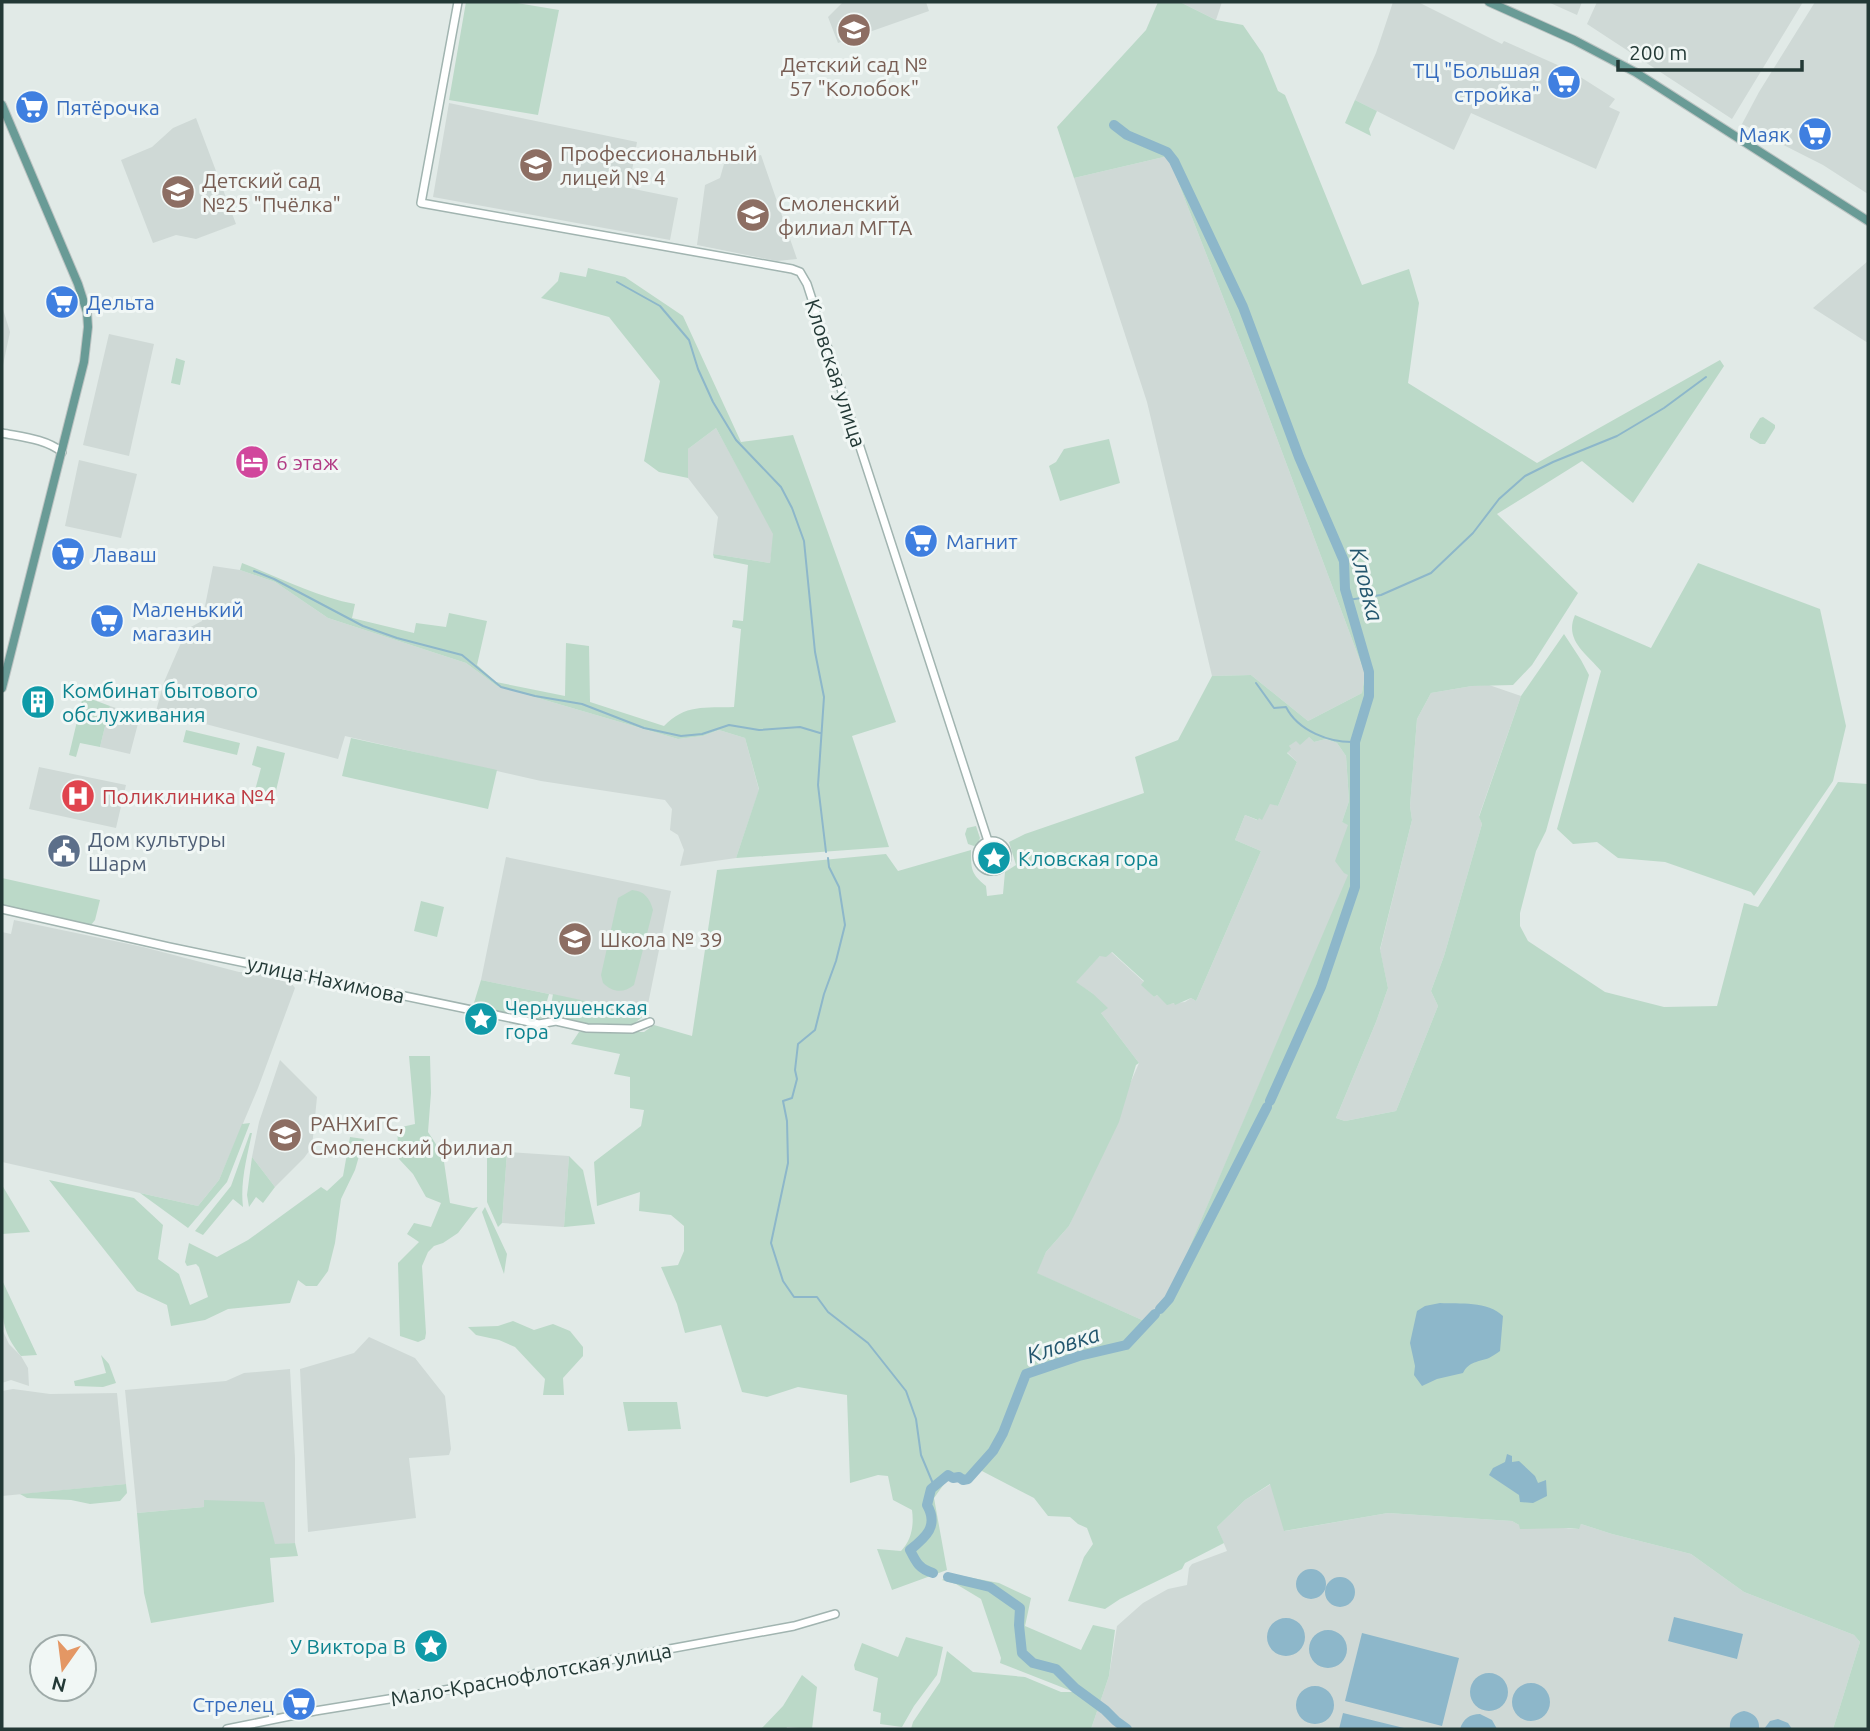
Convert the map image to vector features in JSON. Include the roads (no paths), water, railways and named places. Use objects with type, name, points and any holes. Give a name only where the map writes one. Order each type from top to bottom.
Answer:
[{"type":"main road","points":[[1489,2],[1574,40],[1634,72],[1868,221]]},
{"type":"main road","points":[[2,105],[78,284],[88,327],[84,362],[2,688]]},
{"type":"street","name":"Кловская улица","points":[[458,2],[421,203],[800,272],[807,284],[988,841]]},
{"type":"street","points":[[2,433],[46,443],[62,452]]},
{"type":"street","points":[[988,841],[999,843],[1006,852],[1005,863],[996,870],[985,869],[978,860],[979,849],[988,841]]},
{"type":"street","name":"улица Нахимова","points":[[2,909],[169,947],[539,1024],[556,1021],[587,1028],[632,1029],[650,1022]]},
{"type":"street","name":"Мало-Краснофлотская улица","points":[[226,1729],[794,1626],[835,1615]]},
{"type":"water","points":[[1440,1303],[1481,1306],[1497,1311],[1503,1316],[1500,1351],[1471,1364],[1463,1373],[1437,1379],[1422,1386],[1414,1375],[1415,1366],[1410,1343],[1417,1311]]},
{"type":"water","points":[[1507,1454],[1512,1456],[1512,1462],[1519,1461],[1535,1476],[1538,1483],[1546,1480],[1547,1496],[1533,1503],[1520,1502],[1519,1495],[1489,1475],[1493,1468],[1505,1462]]},
{"type":"water","points":[[1311,1569],[1321,1574],[1326,1584],[1321,1594],[1311,1599],[1301,1594],[1296,1584],[1301,1574]]},
{"type":"water","points":[[1340,1577],[1350,1582],[1355,1592],[1350,1602],[1340,1607],[1330,1602],[1325,1592],[1330,1582]]},
{"type":"water","points":[[1674,1617],[1743,1634],[1737,1659],[1668,1641]]},
{"type":"water","points":[[1286,1618],[1300,1623],[1305,1637],[1300,1651],[1286,1656],[1272,1651],[1267,1637],[1272,1623]]},
{"type":"water","points":[[1328,1630],[1342,1635],[1347,1649],[1342,1663],[1328,1668],[1314,1663],[1309,1649],[1314,1635]]},
{"type":"water","points":[[1362,1633],[1459,1658],[1442,1726],[1345,1701]]},
{"type":"water","points":[[1489,1673],[1503,1678],[1508,1692],[1503,1706],[1489,1711],[1475,1706],[1470,1692],[1475,1678]]},
{"type":"water","points":[[1531,1683],[1545,1688],[1550,1702],[1545,1716],[1531,1721],[1517,1716],[1512,1702],[1517,1688]]},
{"type":"water","points":[[1315,1686],[1329,1691],[1334,1705],[1329,1719],[1315,1724],[1301,1719],[1296,1705],[1301,1691]]},
{"type":"water","points":[[1744,1711],[1756,1717],[1759,1729],[1730,1729],[1733,1717]]},
{"type":"water","points":[[1343,1713],[1408,1729],[1339,1729]]},
{"type":"water","points":[[1480,1714],[1492,1720],[1497,1729],[1460,1729],[1467,1718]]},
{"type":"water","points":[[1778,1719],[1788,1723],[1792,1729],[1764,1729],[1770,1721]]},
{"type":"waterway","name":"Кловка","points":[[1114,125],[1127,135],[1167,152],[1174,161],[1243,307],[1299,457],[1344,561],[1345,589],[1369,672],[1369,696],[1355,742],[1355,887],[1321,987],[1270,1101]]},
{"type":"waterway","points":[[617,282],[660,306],[689,340],[713,402],[736,440],[781,487],[792,508],[804,541],[815,652],[824,697],[818,785],[826,852]]},
{"type":"waterway","points":[[1348,600],[1381,595],[1431,573],[1473,533],[1499,499],[1525,476],[1617,436],[1664,408],[1706,377]]},
{"type":"waterway","points":[[254,571],[363,626],[462,655],[501,687],[582,704],[644,728],[681,736],[702,734],[729,725],[759,730],[800,727],[820,733]]},
{"type":"waterway","points":[[1256,683],[1274,708],[1286,707],[1298,723],[1307,729],[1325,738],[1355,742]]},
{"type":"waterway","points":[[828,858],[829,867],[839,887],[845,925],[815,1030],[798,1044],[795,1070],[797,1079],[792,1098],[783,1101],[787,1121],[788,1163],[771,1243],[783,1281],[794,1297],[817,1297],[828,1312],[868,1343],[906,1391],[916,1419],[921,1455],[934,1486]]},
{"type":"waterway","name":"Кловка","points":[[1160,1309],[1169,1299],[1267,1107]]},
{"type":"waterway","name":"Кловка","points":[[933,1573],[918,1564],[910,1550],[929,1531],[932,1519],[927,1505],[931,1489],[948,1475],[968,1479],[993,1451],[1003,1433],[1026,1374],[1079,1356],[1126,1345],[1155,1314]]},
{"type":"waterway","name":"Кловка","points":[[948,1577],[990,1587],[1020,1608],[1022,1653],[1033,1663],[1056,1669],[1075,1688],[1127,1729]]},
{"type":"place","name":"Детский сад № 57 \"Колобок\"","points":[[854,30]]},
{"type":"place","name":"ТЦ \"Большая стройка\"","points":[[1564,82]]},
{"type":"place","name":"Пятёрочка","points":[[32,107]]},
{"type":"place","name":"Маяк","points":[[1815,134]]},
{"type":"place","name":"Профессиональный лицей № 4","points":[[536,165]]},
{"type":"place","name":"Детский сад №25 \"Пчёлка\"","points":[[178,192]]},
{"type":"place","name":"Смоленский филиал МГТА","points":[[753,215]]},
{"type":"place","name":"Дельта","points":[[62,302]]},
{"type":"place","name":"6 этаж","points":[[252,462]]},
{"type":"place","name":"Магнит","points":[[921,541]]},
{"type":"place","name":"Лаваш","points":[[68,554]]},
{"type":"place","name":"Маленький магазин","points":[[107,621]]},
{"type":"place","name":"Комбинат бытового обслуживания","points":[[38,702]]},
{"type":"place","name":"Поликлиника №4","points":[[78,796]]},
{"type":"place","name":"Дом культуры Шарм","points":[[64,851]]},
{"type":"place","name":"Кловская гора","points":[[994,858]]},
{"type":"place","name":"Школа № 39","points":[[575,939]]},
{"type":"place","name":"Чернушенская гора","points":[[481,1019]]},
{"type":"place","name":"РАНХиГС, Смоленский филиал","points":[[285,1135]]},
{"type":"place","name":"У Виктора В","points":[[431,1646]]},
{"type":"place","name":"Стрелец","points":[[299,1704]]}]
